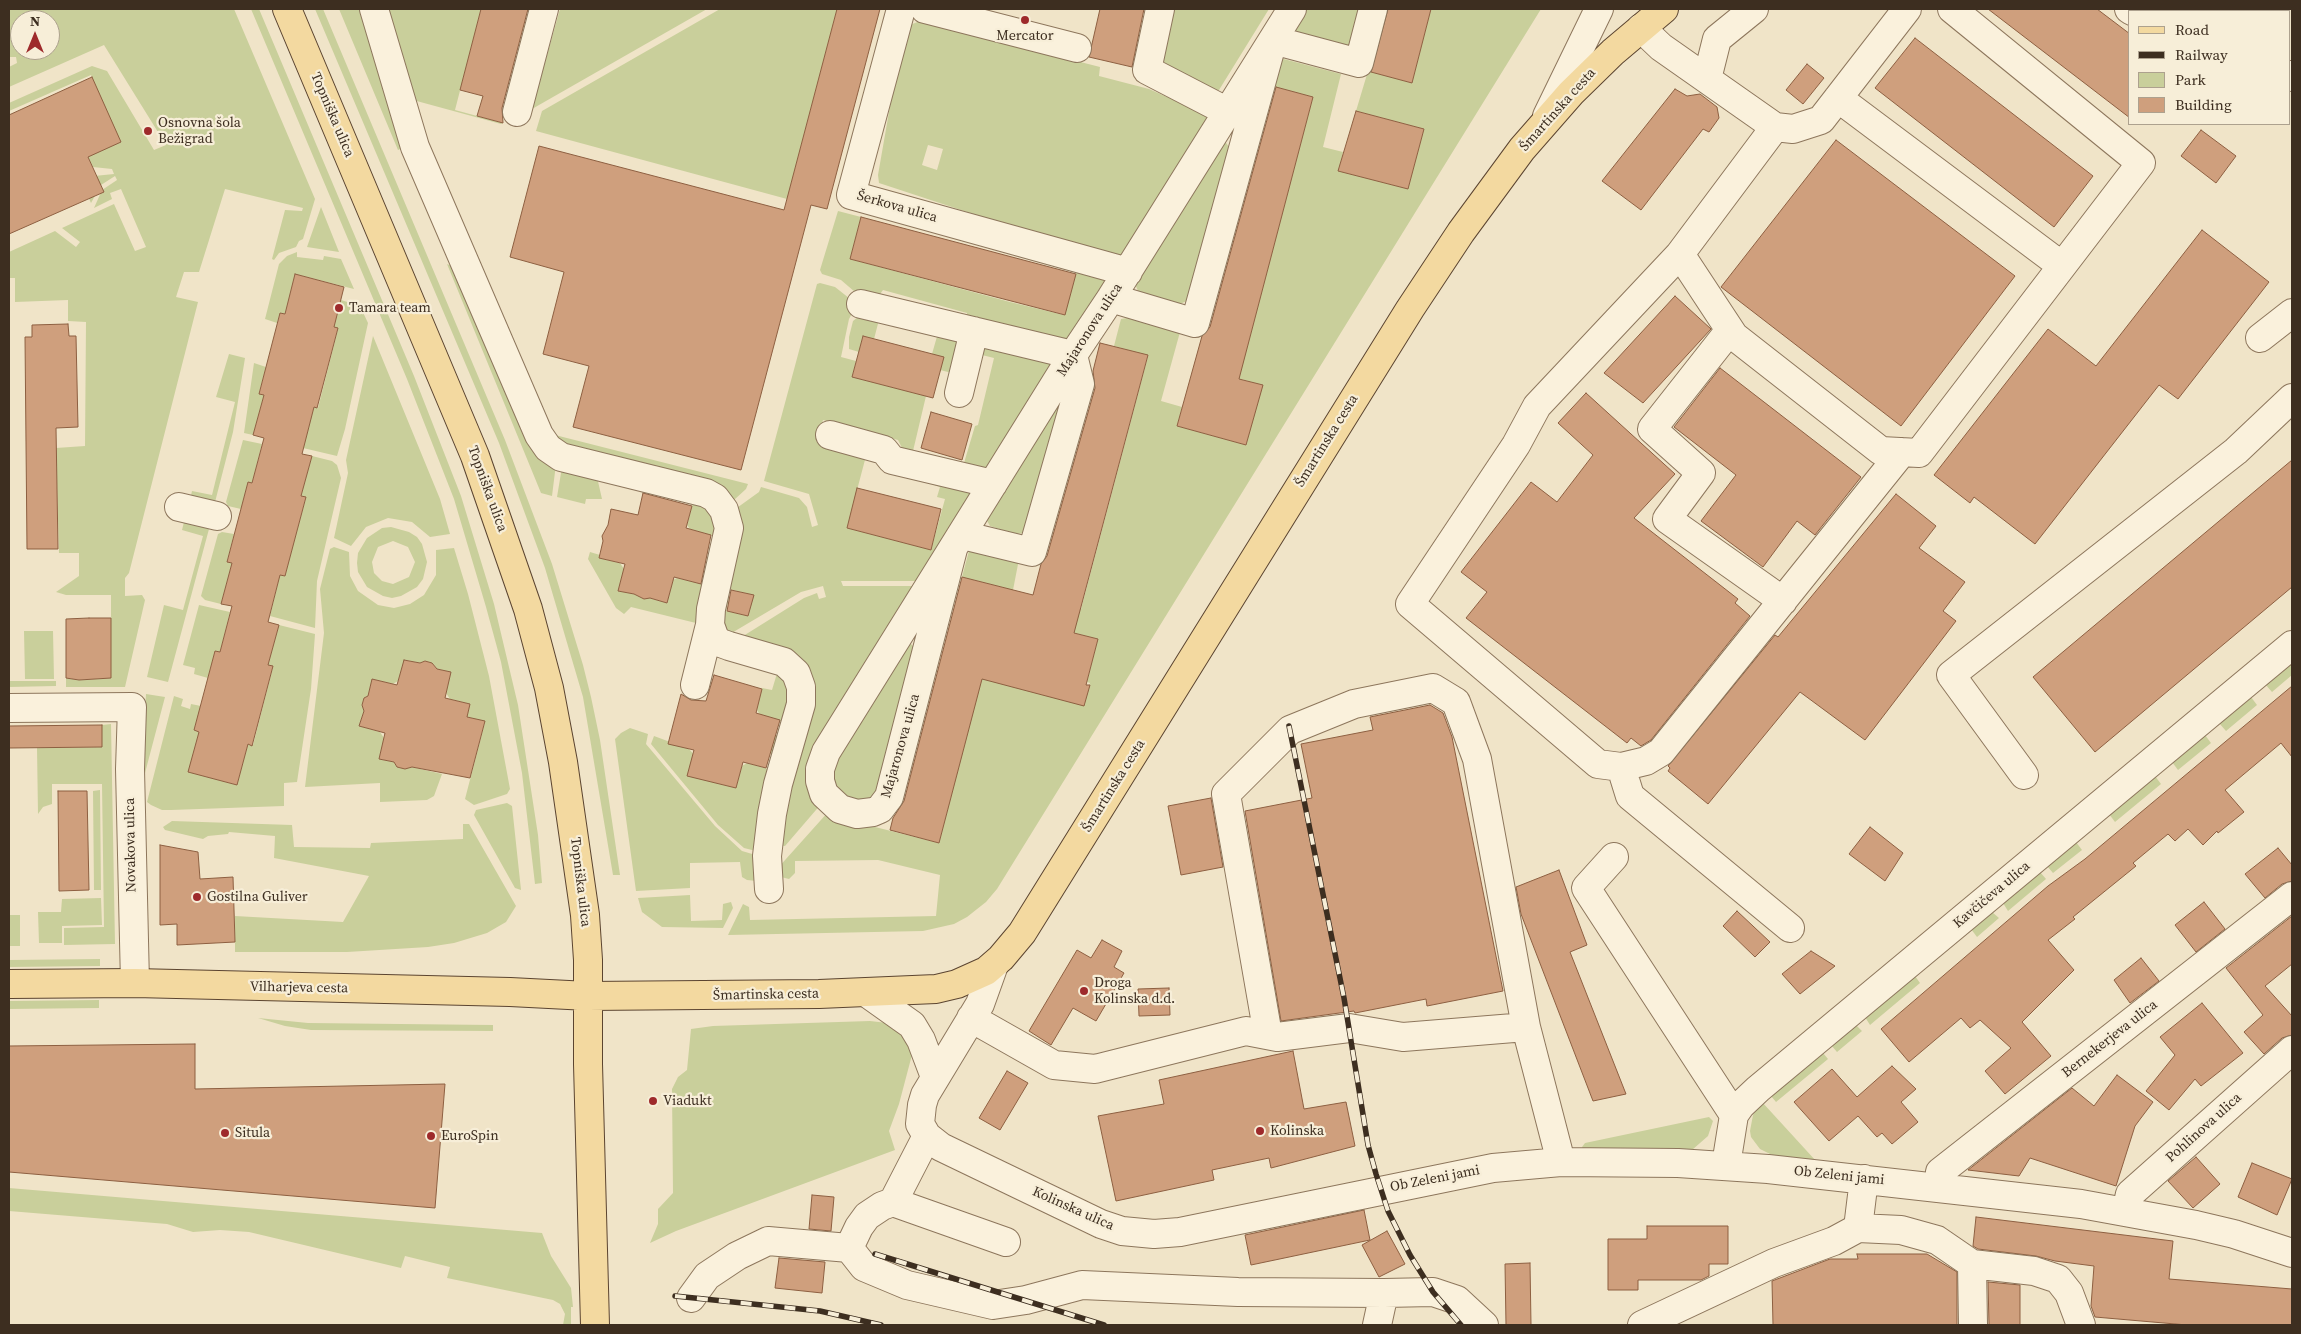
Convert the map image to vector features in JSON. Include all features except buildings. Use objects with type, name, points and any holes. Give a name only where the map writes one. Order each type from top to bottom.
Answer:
[{"type":"main road","name":"Topniška ulica","points":[[287,9],[458,413],[497,514],[528,608],[549,688],[563,762],[584,897],[588,996]]},
{"type":"main road","name":"Šmartinska cesta","points":[[588,996],[867,993],[941,988],[968,980],[994,965],[1015,943],[1028,923],[1410,309],[1501,176],[1543,124],[1591,72],[1664,9]]},
{"type":"main road","name":"Vilharjeva cesta","points":[[9,984],[135,983],[510,992],[588,996]]},
{"type":"main road","points":[[588,996],[595,1325]]},
{"type":"street","points":[[374,9],[414,147],[539,436],[548,448],[561,457],[706,493],[715,498],[724,510],[729,528],[711,609],[710,625],[694,685]]},
{"type":"street","points":[[517,112],[544,9]]},
{"type":"street","name":"Šerkova ulica","points":[[901,9],[851,195],[1128,272]]},
{"type":"street","points":[[925,9],[1076,48]]},
{"type":"street","points":[[1160,9],[1147,70],[1228,112]]},
{"type":"street","name":"Majaronova ulica","points":[[958,542],[889,797],[880,809],[873,812],[858,814],[840,809],[824,794],[820,775],[822,761],[1073,355],[1128,272],[1292,9]]},
{"type":"street","points":[[1111,298],[1195,323],[1272,40],[1358,63],[1372,9]]},
{"type":"street","points":[[1543,124],[1599,9]]},
{"type":"street","points":[[1708,80],[1717,39],[1754,9]]},
{"type":"street","points":[[1641,28],[1661,47],[1775,127],[1793,129],[1821,120],[1907,9]]},
{"type":"street","points":[[1680,254],[1734,336],[1881,451],[1919,453],[2141,163],[1952,9]]},
{"type":"street","points":[[1838,98],[2062,266]]},
{"type":"street","points":[[1775,127],[1680,254],[1537,406],[1516,445],[1410,604],[1598,764],[1621,767],[1646,761],[1661,752],[1902,452]]},
{"type":"street","points":[[861,304],[1073,355],[1080,384],[1032,552],[958,542]]},
{"type":"street","points":[[2260,338],[2292,312]]},
{"type":"street","points":[[1730,330],[1652,429],[1701,473],[1667,519],[1783,601]]},
{"type":"street","points":[[959,393],[974,331]]},
{"type":"street","points":[[2024,775],[1951,675],[2236,451],[2292,398]]},
{"type":"street","points":[[830,435],[884,450],[892,460],[993,484]]},
{"type":"street","points":[[179,507],[217,516]]},
{"type":"street","points":[[710,625],[718,642],[784,662],[796,673],[801,687],[801,704],[778,784],[772,814],[768,856],[770,889]]},
{"type":"street","name":"Kavčičeva ulica","points":[[1734,1115],[1740,1105],[1758,1088],[2292,646]]},
{"type":"street","points":[[1268,1035],[1226,794],[1290,730],[1354,704],[1433,688],[1456,702],[1477,759],[1526,1027],[1561,1162]]},
{"type":"street","name":"Novakova ulica","points":[[9,708],[132,707],[130,769],[135,983]]},
{"type":"street","points":[[1621,767],[1630,796],[1790,928]]},
{"type":"street","points":[[1614,856],[1586,888],[1734,1115],[1726,1165]]},
{"type":"street","name":"Bernekerjeva ulica","points":[[1938,1187],[1940,1172],[2292,896]]},
{"type":"street","points":[[893,1202],[927,1136],[920,1124],[922,1105],[935,1077],[980,1004],[994,965]]},
{"type":"street","points":[[867,993],[912,1026],[921,1040],[935,1077]]},
{"type":"street","points":[[971,1018],[1054,1065],[1095,1069],[1246,1031],[1277,1037],[1349,1028],[1403,1037],[1526,1027]]},
{"type":"street","name":"Pohlinova ulica","points":[[2128,1203],[2292,1050]]},
{"type":"street","name":"Kolinska ulica","points":[[927,1136],[941,1147],[1018,1185],[1101,1224],[1132,1233],[1159,1234],[1180,1232],[1380,1190]]},
{"type":"street","name":"Ob Zeleni jami","points":[[1380,1190],[1493,1168],[1561,1162],[1726,1165],[1938,1187],[2128,1203],[2292,1253]]},
{"type":"street","points":[[1858,1228],[1864,1179]]},
{"type":"street","points":[[849,1248],[859,1227],[867,1216],[882,1206],[893,1202],[1006,1242]]},
{"type":"street","points":[[1642,1325],[1774,1263],[1834,1241],[1858,1228],[1901,1230],[1937,1240],[1972,1264],[2034,1271],[2058,1279],[2069,1293],[2081,1325]]},
{"type":"street","points":[[691,1298],[707,1276],[737,1256],[768,1241],[849,1248],[864,1267],[907,1284],[993,1304],[1026,1300],[1082,1285],[1238,1292],[1434,1292],[1457,1300],[1484,1325]]},
{"type":"street","points":[[1972,1264],[1973,1325]]},
{"type":"street","points":[[1377,1325],[1384,1293]]},
{"type":"green space","points":[[9,9],[234,9],[315,199],[303,239],[299,241],[296,247],[279,253],[274,260],[272,259],[285,210],[302,211],[303,208],[225,189],[199,272],[184,272],[176,297],[198,302],[129,573],[125,578],[125,596],[142,595],[145,600],[125,687],[66,687],[66,678],[79,680],[111,678],[111,595],[66,595],[56,592],[79,576],[79,553],[59,553],[56,448],[85,446],[86,322],[68,321],[68,300],[15,302],[15,278],[9,278],[9,252],[55,231],[76,247],[80,242],[62,228],[114,204],[135,251],[146,247],[121,189],[110,193],[112,199],[94,208],[102,190],[117,180],[115,176],[101,185],[91,203],[78,174],[94,176],[114,174],[112,169],[93,167],[88,157],[91,75],[9,111],[9,103],[92,66],[107,71],[154,150],[166,145],[104,45],[9,87],[9,67],[17,63],[16,60],[60,60],[60,10],[10,10],[10,57]]},
{"type":"green space","points":[[251,9],[259,9],[414,376],[461,496],[494,604],[518,705],[538,835],[542,883],[535,884],[522,773],[501,662],[454,499],[407,379]]},
{"type":"green space","points":[[315,9],[323,9],[505,440],[552,564],[591,697],[600,740],[620,875],[613,875],[583,697],[545,568],[499,443]]},
{"type":"green space","points":[[339,9],[364,9],[405,147],[398,150]]},
{"type":"green space","points":[[383,9],[481,9],[455,110],[503,123],[413,100]]},
{"type":"green space","points":[[560,9],[707,9],[532,109]]},
{"type":"green space","points":[[720,9],[837,9],[787,199],[536,131],[542,111]]},
{"type":"green space","points":[[1170,9],[1269,9],[1219,90],[1204,94],[1161,68]]},
{"type":"green space","points":[[1300,9],[1360,9],[1350,45],[1347,49],[1297,34],[1295,27]]},
{"type":"green space","points":[[1431,9],[1541,9],[997,889],[986,902],[967,917],[954,924],[923,931],[728,935],[743,904],[749,907],[750,920],[936,916],[940,875],[878,860],[795,861],[795,873],[789,879],[781,877],[777,869],[829,811],[851,821],[939,843],[1005,588],[962,577],[970,547],[1019,559],[1013,590],[1017,591],[1002,662],[1016,666],[1010,686],[1084,705],[1090,683],[1087,682],[1098,639],[1027,621],[1022,638],[1020,634],[1029,597],[1081,609],[1148,356],[1114,346],[1121,319],[1127,318],[1180,332],[1161,401],[1182,407],[1177,426],[1246,445],[1262,385],[1194,366],[1202,336],[1247,348],[1313,97],[1268,85],[1276,57],[1341,74],[1323,147],[1343,152],[1339,171],[1408,189],[1424,129],[1356,111],[1368,71],[1412,83]]},
{"type":"green space","points":[[920,21],[1100,67],[1099,76],[1149,89],[1167,97],[1172,88],[1211,110],[1129,258],[1116,261],[879,183],[878,175],[893,89],[910,25]],"holes":[[[928,145],[943,149],[937,170],[922,165]]]},
{"type":"green space","points":[[1224,140],[1229,147],[1228,152],[1189,300],[1180,304],[1144,296],[1138,291],[1135,284]]},
{"type":"green space","points":[[321,207],[339,252],[307,247]]},
{"type":"green space","points":[[838,211],[861,217],[850,259],[1010,302],[1064,315],[1077,270],[1108,278],[1068,344],[967,317],[967,313],[883,290],[877,298],[855,292],[841,280],[822,274],[820,270]]},
{"type":"green space","points":[[297,252],[297,257],[323,260],[324,256],[341,259],[354,289],[295,274],[285,314],[280,313],[277,323],[265,319],[279,264],[287,256]]},
{"type":"green space","points":[[447,264],[463,271],[556,464],[552,496],[541,493]]},
{"type":"green space","points":[[817,284],[835,287],[854,302],[854,310],[849,319],[841,357],[856,361],[852,377],[926,396],[913,451],[964,463],[975,426],[978,425],[994,358],[978,354],[976,345],[1054,358],[985,474],[906,456],[898,440],[823,420],[817,442],[866,456],[847,528],[931,550],[945,499],[937,497],[940,487],[934,485],[937,481],[975,489],[918,581],[841,581],[843,586],[914,586],[837,710],[822,803],[785,846],[777,845],[811,698],[740,638],[804,598],[817,593],[819,599],[826,597],[823,586],[801,592],[730,634],[726,630],[720,611],[724,597],[729,598],[726,611],[748,616],[753,595],[725,588],[734,510],[759,492],[761,487],[799,498],[807,507],[812,527],[818,525],[809,494],[764,481]]},
{"type":"green space","points":[[341,300],[360,306],[368,323],[345,429],[337,456],[303,448],[314,407],[318,408],[338,329],[334,327]]},
{"type":"green space","points":[[859,316],[880,316],[874,339],[863,336],[859,352],[849,349],[849,337],[853,321]]},
{"type":"green space","points":[[938,333],[960,333],[952,373],[940,370],[932,354]]},
{"type":"green space","points":[[373,336],[440,499],[450,534],[430,537],[412,522],[388,518],[366,527],[351,546],[334,538],[348,473],[346,460]]},
{"type":"green space","points":[[229,354],[245,358],[233,432],[214,506],[190,500],[192,491],[212,495],[235,402],[216,397]]},
{"type":"green space","points":[[254,363],[266,367],[259,393],[264,395],[253,435],[244,433]]},
{"type":"green space","points":[[1055,406],[1060,408],[1024,533],[1015,534],[990,526],[986,519]]},
{"type":"green space","points":[[555,435],[748,484],[746,489],[734,500],[729,499],[567,449],[553,438]]},
{"type":"green space","points":[[243,440],[262,444],[252,483],[248,482],[241,509],[228,506],[226,502]]},
{"type":"green space","points":[[312,456],[332,461],[337,465],[341,478],[317,581],[315,628],[270,616],[280,575],[285,576],[306,498],[301,496]]},
{"type":"green space","points":[[562,467],[597,477],[602,499],[586,499],[585,504],[557,497]]},
{"type":"green space","points":[[694,499],[711,509],[717,537],[690,529],[687,525]]},
{"type":"green space","points":[[184,522],[209,529],[168,682],[147,677],[164,605],[183,610],[203,536],[182,530]]},
{"type":"green space","points":[[391,527],[409,532],[417,537],[422,544],[427,562],[423,579],[417,587],[401,596],[392,598],[383,596],[367,587],[358,572],[358,553],[367,538],[382,528]],"holes":[[[393,541],[408,547],[415,562],[409,577],[393,584],[382,581],[374,573],[372,562],[378,547]]]},
{"type":"green space","points":[[222,532],[234,534],[227,561],[232,563],[221,604],[205,600],[201,596],[218,534]]},
{"type":"green space","points":[[334,547],[349,552],[350,576],[358,591],[378,605],[394,608],[410,604],[424,595],[436,575],[436,550],[454,548],[489,676],[510,789],[507,794],[474,805],[465,799],[485,722],[467,717],[470,704],[450,699],[446,693],[451,672],[437,669],[432,663],[425,661],[420,663],[405,660],[398,681],[393,684],[372,679],[368,696],[364,698],[362,705],[364,711],[359,726],[380,732],[384,738],[379,759],[394,762],[397,767],[405,769],[412,767],[442,774],[434,796],[427,800],[380,802],[380,783],[305,787],[324,633],[320,589],[330,549]]},
{"type":"green space","points":[[590,552],[600,555],[599,558],[620,563],[624,569],[618,591],[634,594],[644,599],[650,598],[667,603],[673,580],[677,578],[707,585],[700,624],[631,607],[624,614],[616,608],[588,559]]},
{"type":"green space","points":[[199,605],[230,612],[220,652],[215,651],[208,678],[194,674],[195,668],[183,665]]},
{"type":"green space","points":[[279,625],[315,634],[311,689],[297,782],[284,783],[284,806],[162,810],[151,805],[147,802],[174,696],[183,699],[181,706],[190,709],[191,704],[201,706],[194,730],[199,732],[189,772],[237,785],[248,744],[253,745],[273,667],[268,665]]},
{"type":"green space","points":[[24,631],[53,631],[54,679],[25,679]]},
{"type":"green space","points":[[909,642],[914,647],[884,787],[868,804],[837,798],[828,771]]},
{"type":"green space","points":[[2292,662],[2292,675],[2272,692],[2265,684]]},
{"type":"green space","points":[[778,670],[792,685],[760,852],[744,848],[718,825],[651,744],[654,736],[689,749],[720,784],[736,788],[742,766],[747,763],[768,769],[772,754],[767,752],[772,735],[777,735],[781,721],[760,715],[757,710],[762,688],[772,690]]},
{"type":"green space","points":[[9,681],[56,681],[56,686],[9,687]]},
{"type":"green space","points":[[146,694],[165,697],[145,773],[142,773]]},
{"type":"green space","points":[[2251,697],[2257,705],[2226,731],[2219,723]]},
{"type":"green space","points":[[111,724],[115,944],[64,945],[64,928],[104,927],[102,784],[52,784],[52,804],[43,807],[38,814],[37,748],[101,747],[102,725]]},
{"type":"green space","points":[[630,728],[648,734],[646,744],[715,826],[742,851],[759,856],[757,881],[747,880],[742,877],[740,862],[690,863],[690,888],[636,891],[615,739]]},
{"type":"green space","points":[[2205,735],[2211,743],[2178,770],[2172,762]]},
{"type":"green space","points":[[2155,776],[2161,784],[2115,822],[2109,814]]},
{"type":"green space","points":[[100,790],[101,890],[94,890],[93,791]]},
{"type":"green space","points":[[507,803],[512,806],[521,890],[515,888],[474,815],[476,810]]},
{"type":"green space","points":[[172,821],[292,825],[294,847],[370,848],[371,843],[463,839],[463,824],[469,824],[516,906],[506,922],[487,933],[454,943],[428,947],[347,952],[235,952],[235,916],[343,922],[369,876],[274,858],[275,836],[229,832],[228,834],[208,836],[203,839],[165,830],[163,827]]},
{"type":"green space","points":[[2076,842],[2082,850],[2053,873],[2047,866]]},
{"type":"green space","points":[[2040,872],[2046,879],[2008,911],[2003,903]]},
{"type":"green space","points":[[690,895],[691,921],[722,920],[723,904],[731,902],[733,908],[723,928],[662,927],[642,912],[638,898]]},
{"type":"green space","points":[[101,898],[102,925],[62,926],[62,943],[39,943],[38,912],[61,912],[62,899]]},
{"type":"green space","points":[[1992,912],[1999,918],[1977,937],[1971,929]]},
{"type":"green space","points":[[9,915],[20,915],[20,946],[9,946]]},
{"type":"green space","points":[[100,959],[100,966],[9,967],[9,960]]},
{"type":"green space","points":[[1915,976],[1920,983],[1870,1025],[1865,1017]]},
{"type":"green space","points":[[99,1000],[99,1008],[9,1009],[9,1001]]},
{"type":"green space","points":[[258,1018],[308,1023],[493,1025],[493,1031],[311,1030],[285,1026]]},
{"type":"green space","points":[[870,1021],[896,1024],[913,1051],[899,1104],[889,1131],[895,1150],[676,1231],[650,1243],[658,1224],[658,1209],[673,1193],[672,1089],[678,1077],[687,1070],[691,1029],[713,1026]]},
{"type":"green space","points":[[1856,1025],[1862,1031],[1837,1052],[1831,1045]]},
{"type":"green space","points":[[1823,1053],[1828,1059],[1776,1102],[1771,1096]]},
{"type":"green space","points":[[1762,1102],[1816,1161],[1774,1156],[1760,1149],[1751,1137],[1750,1131],[1753,1115]]},
{"type":"green space","points":[[1709,1117],[1713,1121],[1708,1136],[1692,1150],[1583,1149],[1582,1147],[1585,1143]]},
{"type":"green space","points":[[9,1188],[542,1233],[551,1256],[571,1288],[573,1307],[571,1307],[571,1325],[563,1325],[565,1314],[560,1304],[553,1300],[447,1278],[450,1267],[405,1256],[401,1268],[249,1232],[220,1230],[193,1232],[167,1224],[9,1211]]},
{"type":"railway","points":[[1289,726],[1344,998],[1368,1145],[1376,1174],[1388,1211],[1410,1255],[1433,1292],[1461,1325]]},
{"type":"railway","points":[[875,1254],[1104,1325]]},
{"type":"railway","points":[[675,1296],[820,1311],[881,1325]]},
{"type":"place","name":"Mercator","points":[[1025,20]]},
{"type":"place","name":"Osnovna šola Bežigrad","points":[[148,131]]},
{"type":"place","name":"Tamara team","points":[[339,308]]},
{"type":"place","name":"Gostilna Guliver","points":[[197,897]]},
{"type":"place","name":"Droga Kolinska d.d.","points":[[1084,991]]},
{"type":"place","name":"Viadukt","points":[[653,1101]]},
{"type":"place","name":"Kolinska","points":[[1260,1131]]},
{"type":"place","name":"Situla","points":[[225,1133]]},
{"type":"place","name":"EuroSpin","points":[[431,1136]]}]
